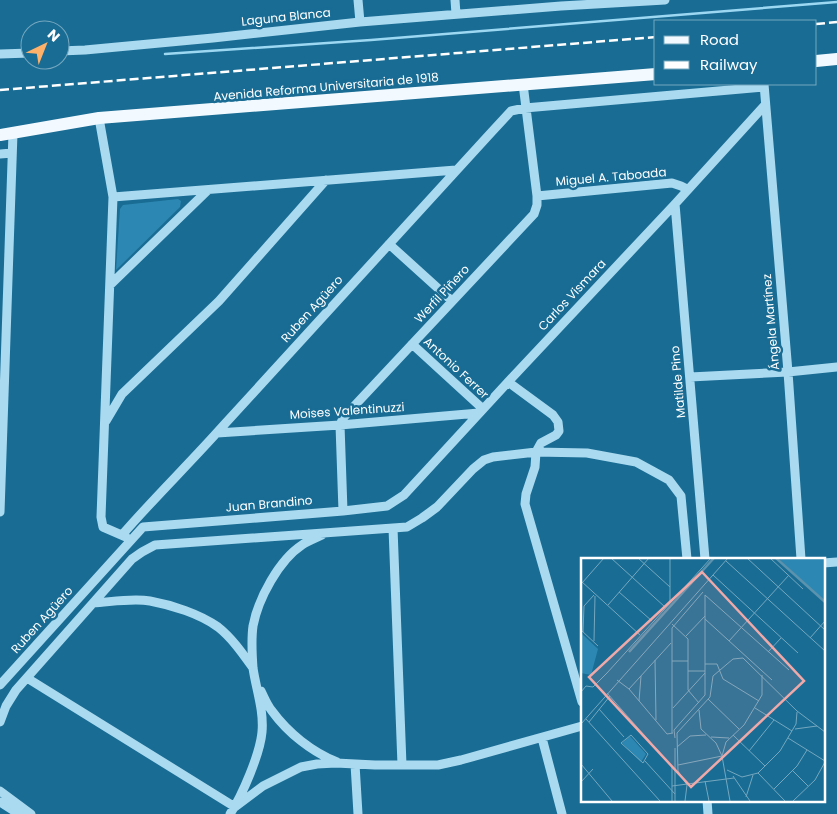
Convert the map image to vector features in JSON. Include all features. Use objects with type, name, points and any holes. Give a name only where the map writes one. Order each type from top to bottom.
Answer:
[{"type":"main road","points":[[817,61],[837,59]]},
{"type":"main road","name":"Avenida Reforma Universitaria de 1918","points":[[6,134],[99,118],[654,74]]},
{"type":"street","points":[[358,0],[360,22]]},
{"type":"street","points":[[455,0],[456,14]]},
{"type":"street","name":"Laguna Blanca","points":[[70,51],[560,3],[665,0]]},
{"type":"street","points":[[0,54],[20,53]]},
{"type":"street","name":"Werfil Piñero","points":[[340,425],[343,418],[534,214],[537,196],[523,84]]},
{"type":"street","points":[[525,108],[764,85]]},
{"type":"street","name":"Ángela Martínez","points":[[764,85],[788,372],[801,558]]},
{"type":"street","name":"Carlos Vismara","points":[[395,502],[404,495],[675,204],[765,104]]},
{"type":"street","name":"Ruben Agüero","points":[[122,535],[511,111],[525,108]]},
{"type":"street","points":[[99,118],[113,197],[101,517],[103,526],[132,540]]},
{"type":"street","points":[[0,512],[12,153],[6,134]]},
{"type":"street","points":[[0,154],[12,153]]},
{"type":"street","points":[[113,197],[456,170]]},
{"type":"street","points":[[105,422],[122,394],[219,301],[326,180]]},
{"type":"street","name":"Miguel A. Taboada","points":[[537,196],[672,184],[687,189]]},
{"type":"street","points":[[110,285],[208,190]]},
{"type":"street","name":"Matilde Pino","points":[[675,204],[705,558]]},
{"type":"street","points":[[389,244],[452,301]]},
{"type":"street","name":"Antonio Ferrer","points":[[412,344],[481,411]]},
{"type":"street","points":[[690,377],[788,372],[837,367]]},
{"type":"street","points":[[508,382],[553,415],[558,422],[559,431],[556,435],[542,443],[536,452],[535,467],[526,494],[525,504],[581,699]]},
{"type":"street","name":"Moises Valentinuzzi","points":[[217,433],[340,425],[481,411]]},
{"type":"street","points":[[340,425],[343,511]]},
{"type":"street","points":[[0,722],[6,706],[16,690],[132,559],[155,545],[407,527],[437,507],[473,469],[484,460],[493,457],[536,452],[587,453],[636,462],[669,480],[680,496],[687,558]]},
{"type":"street","name":"Juan Brandino","points":[[143,527],[343,511],[387,506],[395,502]]},
{"type":"street","name":"Ruben Agüero","points":[[0,685],[143,527]]},
{"type":"street","points":[[393,528],[402,765]]},
{"type":"street","points":[[232,810],[253,766],[262,732],[261,708],[253,668],[252,642],[254,624],[267,588],[280,565],[301,546],[327,533]]},
{"type":"street","points":[[824,563],[837,562]]},
{"type":"street","points":[[93,604],[129,600],[150,601],[183,610],[203,618],[218,628],[239,649],[253,668]]},
{"type":"street","points":[[27,678],[232,810]]},
{"type":"street","points":[[256,682],[271,710],[296,737],[328,759],[340,763]]},
{"type":"street","points":[[232,810],[263,786],[301,768],[317,764],[438,764],[461,760],[581,726]]},
{"type":"street","points":[[542,738],[562,814]]},
{"type":"street","points":[[355,764],[358,814]]},
{"type":"street","points":[[0,791],[32,814]]},
{"type":"street","points":[[0,802],[19,814]]},
{"type":"shaded area","points":[[178,199],[181,201],[180,207],[116,270],[120,209],[123,205]]},
{"type":"waterway","points":[[165,54],[371,40],[837,2]]},
{"type":"railway","points":[[817,24],[837,22]]},
{"type":"railway","points":[[0,90],[654,37]]}]
